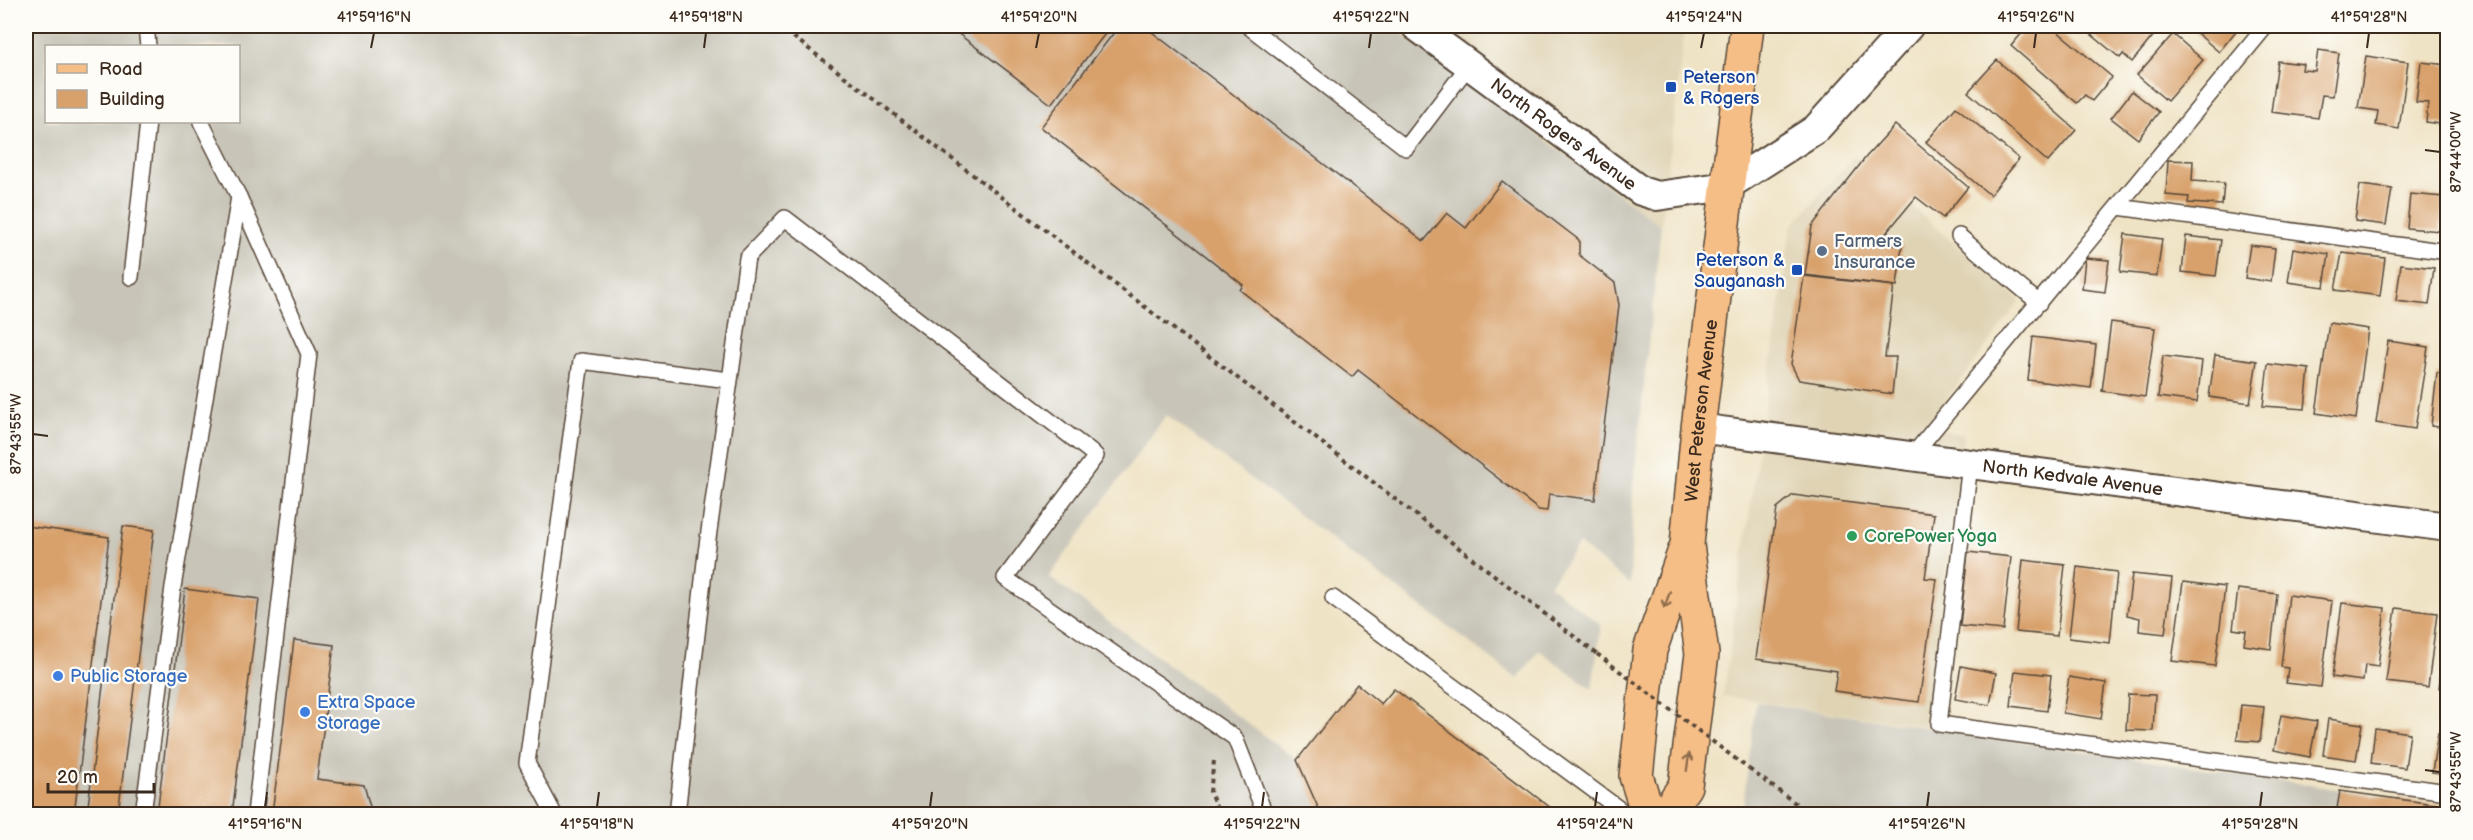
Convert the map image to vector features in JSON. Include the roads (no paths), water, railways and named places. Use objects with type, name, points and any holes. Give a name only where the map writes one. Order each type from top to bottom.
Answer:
[{"type":"main road","name":"West Peterson Avenue","points":[[1666,814],[1685,786],[1702,654],[1687,545],[1698,428],[1747,26]]},
{"type":"main road","name":"West Peterson Avenue","points":[[1648,814],[1636,776],[1650,650],[1687,545]]},
{"type":"street","points":[[1727,186],[1816,129],[1909,26]]},
{"type":"street","name":"North Rogers Avenue","points":[[1427,29],[1469,65],[1641,191],[1657,196],[1727,186]]},
{"type":"street","name":"North Kedvale Avenue","points":[[1698,428],[2448,527]]},
{"type":"lane","points":[[146,26],[148,45]]},
{"type":"lane","points":[[1248,26],[1406,147],[1469,65]]},
{"type":"lane","points":[[1912,456],[2266,26]]},
{"type":"lane","points":[[131,277],[148,123]]},
{"type":"lane","points":[[202,123],[239,197],[309,354],[255,814]]},
{"type":"lane","points":[[143,814],[173,587],[239,197]]},
{"type":"lane","points":[[2118,207],[2448,252]]},
{"type":"lane","points":[[676,814],[729,380],[747,258],[785,218],[1096,456],[1005,578],[1235,738],[1265,814]]},
{"type":"lane","points":[[1959,236],[2039,303]]},
{"type":"lane","points":[[554,814],[527,763],[581,361],[729,380]]},
{"type":"lane","points":[[1970,464],[1939,723],[2448,792]]},
{"type":"lane","points":[[1333,598],[1626,814]]},
{"type":"place","name":"Peterson & Rogers","points":[[1671,87]]},
{"type":"place","name":"Farmers Insurance","points":[[1822,251]]},
{"type":"place","name":"Peterson & Sauganash","points":[[1797,270]]},
{"type":"place","name":"CorePower Yoga","points":[[1852,536]]},
{"type":"place","name":"Public Storage","points":[[58,676]]},
{"type":"place","name":"Extra Space Storage","points":[[305,712]]}]
